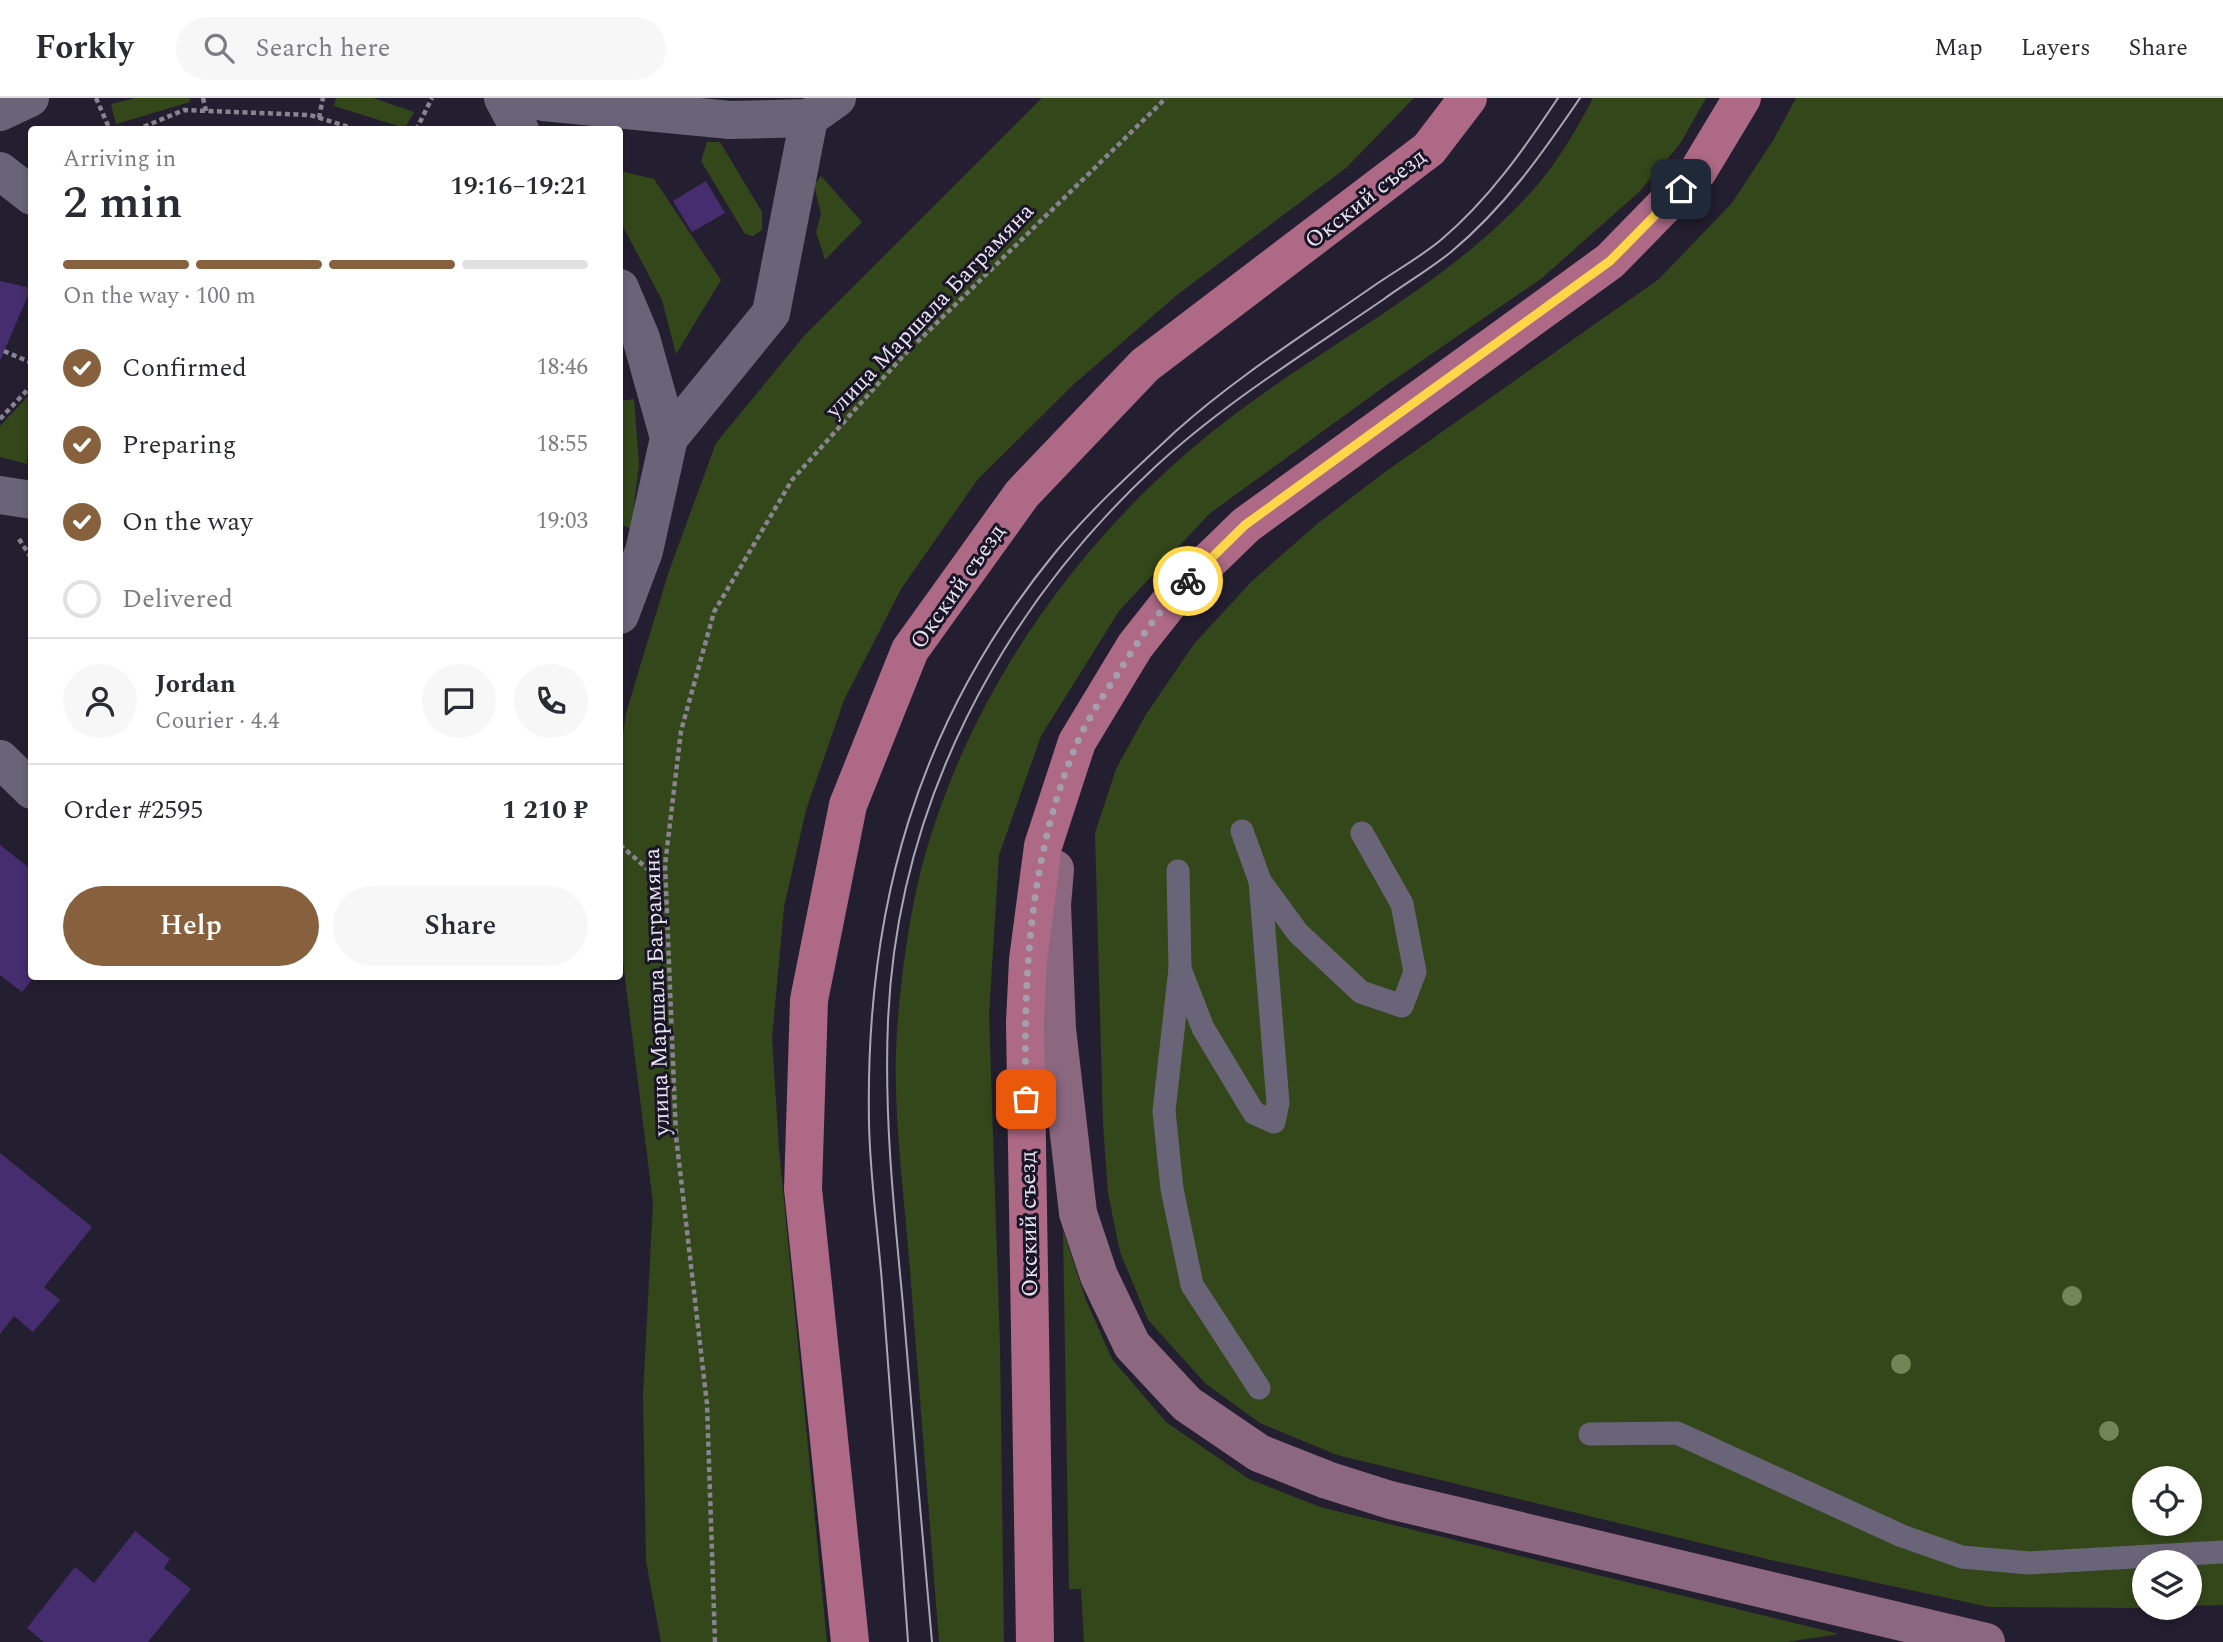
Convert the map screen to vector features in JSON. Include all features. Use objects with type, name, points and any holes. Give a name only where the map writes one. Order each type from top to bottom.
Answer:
[{"type":"main road","name":"Окский съезд","points":[[850,1642],[803,1189],[809,1000],[848,805],[910,650],[1022,494],[1145,365],[1429,149],[1468,98]]},
{"type":"main road","name":"Окский съезд","points":[[1035,1642],[1025,1022],[1035,900],[1043,846],[1077,742],[1135,646],[1180,589],[1245,525],[1610,261],[1698,171],[1742,98]]},
{"type":"main road","points":[[1062,785],[1052,905],[1057,1029],[1078,1213],[1099,1276],[1132,1345],[1187,1404],[1259,1453],[1327,1480],[1390,1500],[1986,1642]]},
{"type":"street","points":[[0,112],[30,98]]},
{"type":"street","points":[[503,98],[518,126]]},
{"type":"street","points":[[528,98],[543,103],[730,120],[823,108],[771,313],[669,438],[644,551],[623,607]]},
{"type":"street","points":[[0,171],[28,193]]},
{"type":"street","points":[[623,295],[641,338],[669,438]]},
{"type":"street","points":[[0,495],[28,499]]},
{"type":"street","points":[[0,759],[28,786]]},
{"type":"lane","points":[[1180,969],[1203,1028],[1254,1113],[1274,1122],[1278,1103],[1260,881],[1242,831]]},
{"type":"lane","points":[[1260,881],[1298,933],[1361,992],[1402,1006],[1415,972],[1402,904],[1362,833]]},
{"type":"lane","points":[[1178,871],[1180,969],[1164,1111],[1172,1189],[1192,1285],[1259,1388]]},
{"type":"lane","points":[[1590,1434],[1677,1433],[1902,1536],[1962,1557],[2029,1563],[2223,1552]]},
{"type":"path","points":[[96,98],[108,126]]},
{"type":"path","points":[[203,98],[206,111]]},
{"type":"path","points":[[319,118],[323,98]]},
{"type":"path","points":[[418,126],[432,98]]},
{"type":"path","name":"улица Маршала Баграмяна","points":[[715,1642],[707,1404],[676,1136],[665,865],[681,731],[714,612],[792,480],[902,356],[1166,98]]},
{"type":"path","points":[[146,126],[184,110],[319,118],[345,126]]},
{"type":"path","points":[[4,351],[28,361]]},
{"type":"path","points":[[0,419],[28,389]]},
{"type":"path","points":[[623,848],[666,884]]},
{"type":"green space","points":[[136,98],[189,98],[190,102],[116,124],[111,104]]},
{"type":"green space","points":[[336,98],[373,98],[414,112],[406,126],[399,126],[334,106]]},
{"type":"green space","points":[[1042,98],[1414,98],[1346,168],[1177,295],[1074,384],[978,479],[901,589],[844,700],[806,810],[784,907],[772,1038],[779,1149],[827,1642],[661,1642],[646,1561],[643,1396],[653,1203],[623,961],[623,734],[626,713],[668,574],[716,443],[804,336]]},
{"type":"green space","points":[[1593,98],[1706,98],[1680,144],[1639,192],[1542,278],[1385,386],[1209,514],[1119,611],[1041,736],[999,855],[989,1014],[1000,1345],[1004,1642],[939,1642],[899,1144],[896,1058],[902,981],[913,904],[932,832],[954,772],[981,714],[1048,604],[1131,506],[1177,462],[1226,421],[1430,281],[1469,251],[1505,219],[1539,183],[1568,142]]},
{"type":"green space","points":[[1796,98],[2223,98],[2223,1605],[2202,1606],[2202,1550],[2132,1550],[2132,1608],[1989,1607],[1771,1560],[1337,1455],[1260,1423],[1206,1384],[1148,1320],[1120,1252],[1108,1193],[1103,1123],[1095,833],[1116,769],[1145,716],[1194,644],[1251,582],[1317,524],[1385,472],[1659,279],[1732,203],[1774,139]]},
{"type":"green space","points":[[707,142],[720,142],[762,212],[762,230],[753,236],[745,234],[701,161]]},
{"type":"green space","points":[[623,172],[654,179],[721,280],[676,354],[662,300],[623,227]]},
{"type":"green space","points":[[821,176],[862,222],[825,260],[816,232],[821,214],[814,185]]},
{"type":"green space","points":[[28,396],[27,464],[0,457],[0,426]]},
{"type":"green space","points":[[634,399],[639,464],[631,529],[623,525],[623,401]]},
{"type":"green space","points":[[1063,1230],[1086,1300],[1112,1359],[1166,1422],[1249,1479],[1320,1507],[1839,1634],[1787,1642],[1084,1642],[1081,1589],[1069,1589]]},
{"type":"building","points":[[706,181],[725,213],[692,232],[673,201]]},
{"type":"building","points":[[0,281],[28,287],[28,295],[0,361]]},
{"type":"building","points":[[0,845],[28,867],[28,980],[32,980],[22,992],[0,975]]},
{"type":"building","points":[[0,1153],[92,1227],[44,1287],[60,1300],[33,1332],[14,1316],[0,1334]]},
{"type":"building","points":[[135,1531],[170,1559],[164,1568],[191,1589],[148,1642],[44,1642],[27,1628],[75,1567],[94,1583]]},
{"type":"tram line","points":[[908,1642],[871,1166],[870,1044],[877,967],[890,893],[909,821],[934,751],[967,684],[1007,618],[1054,554],[1082,522],[1176,431],[1223,392],[1418,257],[1459,224],[1519,154],[1558,98]]},
{"type":"tram line","points":[[932,1642],[893,1199],[887,1057],[896,942],[912,865],[935,790],[966,718],[1004,650],[1049,585],[1099,524],[1155,467],[1209,421],[1451,252],[1488,217],[1521,180],[1580,98]]},
{"type":"way so far","points":[[1026,1099],[1025,1022],[1028,960],[1043,846],[1062,785],[1077,742],[1105,692],[1135,646],[1188,581]]},
{"type":"route","points":[[1188,581],[1245,525],[1339,454],[1610,261],[1681,189]]}]
